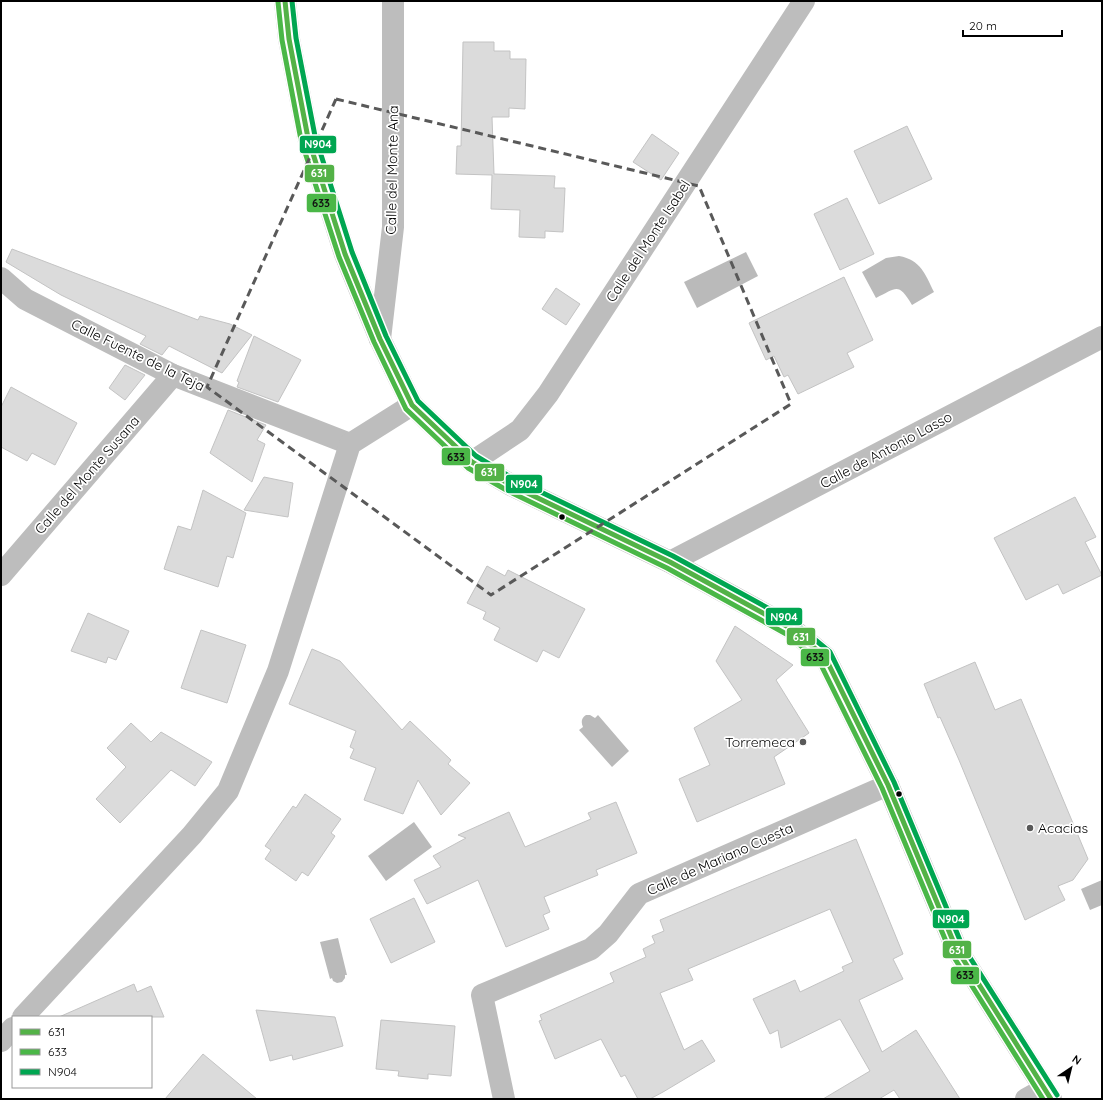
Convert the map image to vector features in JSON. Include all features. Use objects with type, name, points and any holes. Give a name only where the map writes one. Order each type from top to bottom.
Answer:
[{"type":"main road","points":[[285,1],[289,39],[308,138],[344,254],[380,339],[412,405],[472,462],[511,485],[670,562],[792,629],[825,657],[888,785],[956,948],[1040,1096]]},
{"type":"street","name":"Calle del Monte Ana","points":[[380,339],[393,226],[393,1]]},
{"type":"street","name":"Calle del Monte Isabel","points":[[472,462],[520,430],[548,394],[804,1]]},
{"type":"street","name":"Calle Fuente de la Teja","points":[[1,278],[25,299],[173,375],[350,444]]},
{"type":"street","name":"Calle de Antonio Lasso","points":[[670,562],[1102,338]]},
{"type":"street","name":"Calle del Monte Susana","points":[[1,575],[173,375]]},
{"type":"street","points":[[24,1016],[192,835],[228,791],[278,671],[350,444],[412,405]]},
{"type":"street","name":"Calle de Mariano Cuesta","points":[[504,1099],[482,995],[591,949],[608,934],[639,894],[888,785]]},
{"type":"street","points":[[1,1040],[12,1029]]},
{"type":"highlighted area","points":[[336,99],[699,186],[791,404],[491,595],[207,387]]},
{"type":"shaded area","points":[[746,252],[758,276],[697,308],[684,282]]},
{"type":"shaded area","points":[[899,256],[917,264],[925,274],[934,292],[912,305],[903,293],[897,289],[876,298],[862,272],[886,258]]},
{"type":"shaded area","points":[[586,715],[590,715],[595,718],[598,715],[629,751],[612,767],[579,730],[583,727],[582,721]]},
{"type":"shaded area","points":[[414,822],[432,847],[386,881],[368,856]]},
{"type":"shaded area","points":[[1102,880],[1102,905],[1090,910],[1081,889]]},
{"type":"shaded area","points":[[338,938],[347,975],[345,975],[342,982],[337,983],[333,981],[332,978],[330,979],[320,942]]},
{"type":"building","points":[[463,42],[494,42],[494,51],[510,51],[510,59],[526,59],[525,109],[509,108],[509,117],[492,117],[494,174],[555,176],[554,188],[565,188],[563,232],[545,231],[545,238],[519,237],[520,210],[491,209],[492,175],[456,174],[457,146],[461,146]]},
{"type":"building","points":[[907,126],[932,179],[879,204],[854,151]]},
{"type":"building","points":[[652,134],[679,153],[661,180],[633,162]]},
{"type":"building","points":[[847,198],[874,254],[840,270],[814,214]]},
{"type":"building","points":[[12,249],[198,320],[200,316],[230,324],[252,335],[222,373],[169,346],[162,355],[140,344],[146,336],[61,295],[6,262]]},
{"type":"building","points":[[844,277],[873,340],[847,353],[854,367],[798,394],[788,375],[784,377],[774,356],[766,360],[749,323]]},
{"type":"building","points":[[556,288],[580,304],[566,325],[542,309]]},
{"type":"building","points":[[254,336],[301,360],[278,402],[237,387],[239,382],[237,381]]},
{"type":"building","points":[[125,365],[145,375],[125,400],[109,388]]},
{"type":"building","points":[[11,387],[77,423],[55,465],[32,453],[27,461],[1,447],[1,407]]},
{"type":"building","points":[[228,410],[266,425],[257,440],[265,444],[252,482],[210,453]]},
{"type":"building","points":[[264,477],[293,483],[288,517],[244,510]]},
{"type":"building","points":[[203,490],[246,513],[233,558],[227,556],[218,587],[164,569],[178,526],[191,530]]},
{"type":"building","points":[[1075,497],[1096,537],[1085,542],[1102,575],[1063,594],[1058,584],[1026,600],[994,538]]},
{"type":"building","points":[[487,566],[505,576],[508,570],[585,609],[559,658],[543,650],[537,662],[494,640],[500,628],[483,619],[486,612],[467,603]]},
{"type":"building","points":[[88,613],[129,631],[116,660],[108,657],[106,663],[71,651]]},
{"type":"building","points":[[735,626],[793,665],[776,680],[809,733],[774,757],[785,784],[697,822],[679,779],[710,765],[694,728],[742,700],[716,661]]},
{"type":"building","points":[[201,630],[246,645],[227,703],[181,688]]},
{"type":"building","points":[[312,649],[340,661],[402,730],[410,721],[451,760],[448,764],[470,783],[441,815],[418,780],[403,814],[364,800],[376,768],[350,758],[354,749],[350,747],[356,731],[289,704]]},
{"type":"building","name":"Acacias","points":[[975,662],[995,710],[1021,699],[1088,859],[1073,880],[1058,886],[1065,900],[1025,920],[959,760],[940,717],[938,718],[924,684]]},
{"type":"building","points":[[131,723],[151,742],[161,732],[212,762],[195,786],[171,770],[120,823],[96,799],[126,767],[107,748]]},
{"type":"building","points":[[305,794],[341,819],[331,833],[335,836],[308,876],[302,872],[296,881],[265,859],[271,850],[265,846],[293,806],[296,808]]},
{"type":"building","points":[[616,802],[637,853],[596,870],[598,875],[544,897],[550,912],[543,915],[549,929],[506,947],[478,880],[427,904],[414,880],[441,867],[433,856],[466,838],[458,835],[509,812],[525,847],[591,819],[588,813]]},
{"type":"building","points":[[856,839],[903,954],[893,959],[903,979],[859,1000],[882,1052],[916,1030],[960,1099],[900,1099],[894,1090],[879,1099],[823,1099],[870,1071],[840,1019],[781,1048],[778,1030],[770,1034],[753,999],[795,980],[800,992],[844,971],[842,967],[853,962],[830,909],[688,969],[693,980],[660,993],[684,1050],[702,1040],[715,1061],[663,1092],[650,1099],[638,1099],[625,1075],[621,1077],[601,1039],[555,1059],[539,1021],[542,1020],[540,1015],[614,982],[610,973],[646,957],[643,949],[655,943],[652,936],[664,931],[660,920]]},
{"type":"building","points":[[414,898],[435,942],[391,963],[370,919]]},
{"type":"building","points":[[134,984],[137,992],[151,986],[164,1017],[152,1016],[61,1016]]},
{"type":"building","points":[[256,1010],[335,1017],[343,1046],[293,1060],[292,1055],[270,1061]]},
{"type":"building","points":[[381,1020],[455,1026],[451,1076],[428,1074],[428,1079],[398,1076],[399,1071],[376,1069]]},
{"type":"building","points":[[203,1054],[257,1099],[165,1099]]},
{"type":"transit line","name":"631","points":[[285,1],[289,39],[308,138],[345,254],[380,339],[412,405],[472,462],[511,485],[670,562],[792,629],[825,657],[888,785],[956,948],[1051,1099]]},
{"type":"transit line","name":"N904","points":[[292,1],[296,38],[315,136],[352,252],[386,336],[418,401],[476,456],[514,479],[673,556],[795,623],[830,652],[894,782],[962,945],[1057,1095]]},
{"type":"transit line","name":"633","points":[[278,2],[282,40],[301,140],[339,257],[374,342],[406,409],[468,468],[508,491],[667,568],[788,635],[819,661],[882,788],[950,951],[1043,1099]]},
{"type":"place","name":"Torremeca","points":[[803,742]]},
{"type":"place","name":"Acacias","points":[[1030,828]]}]
